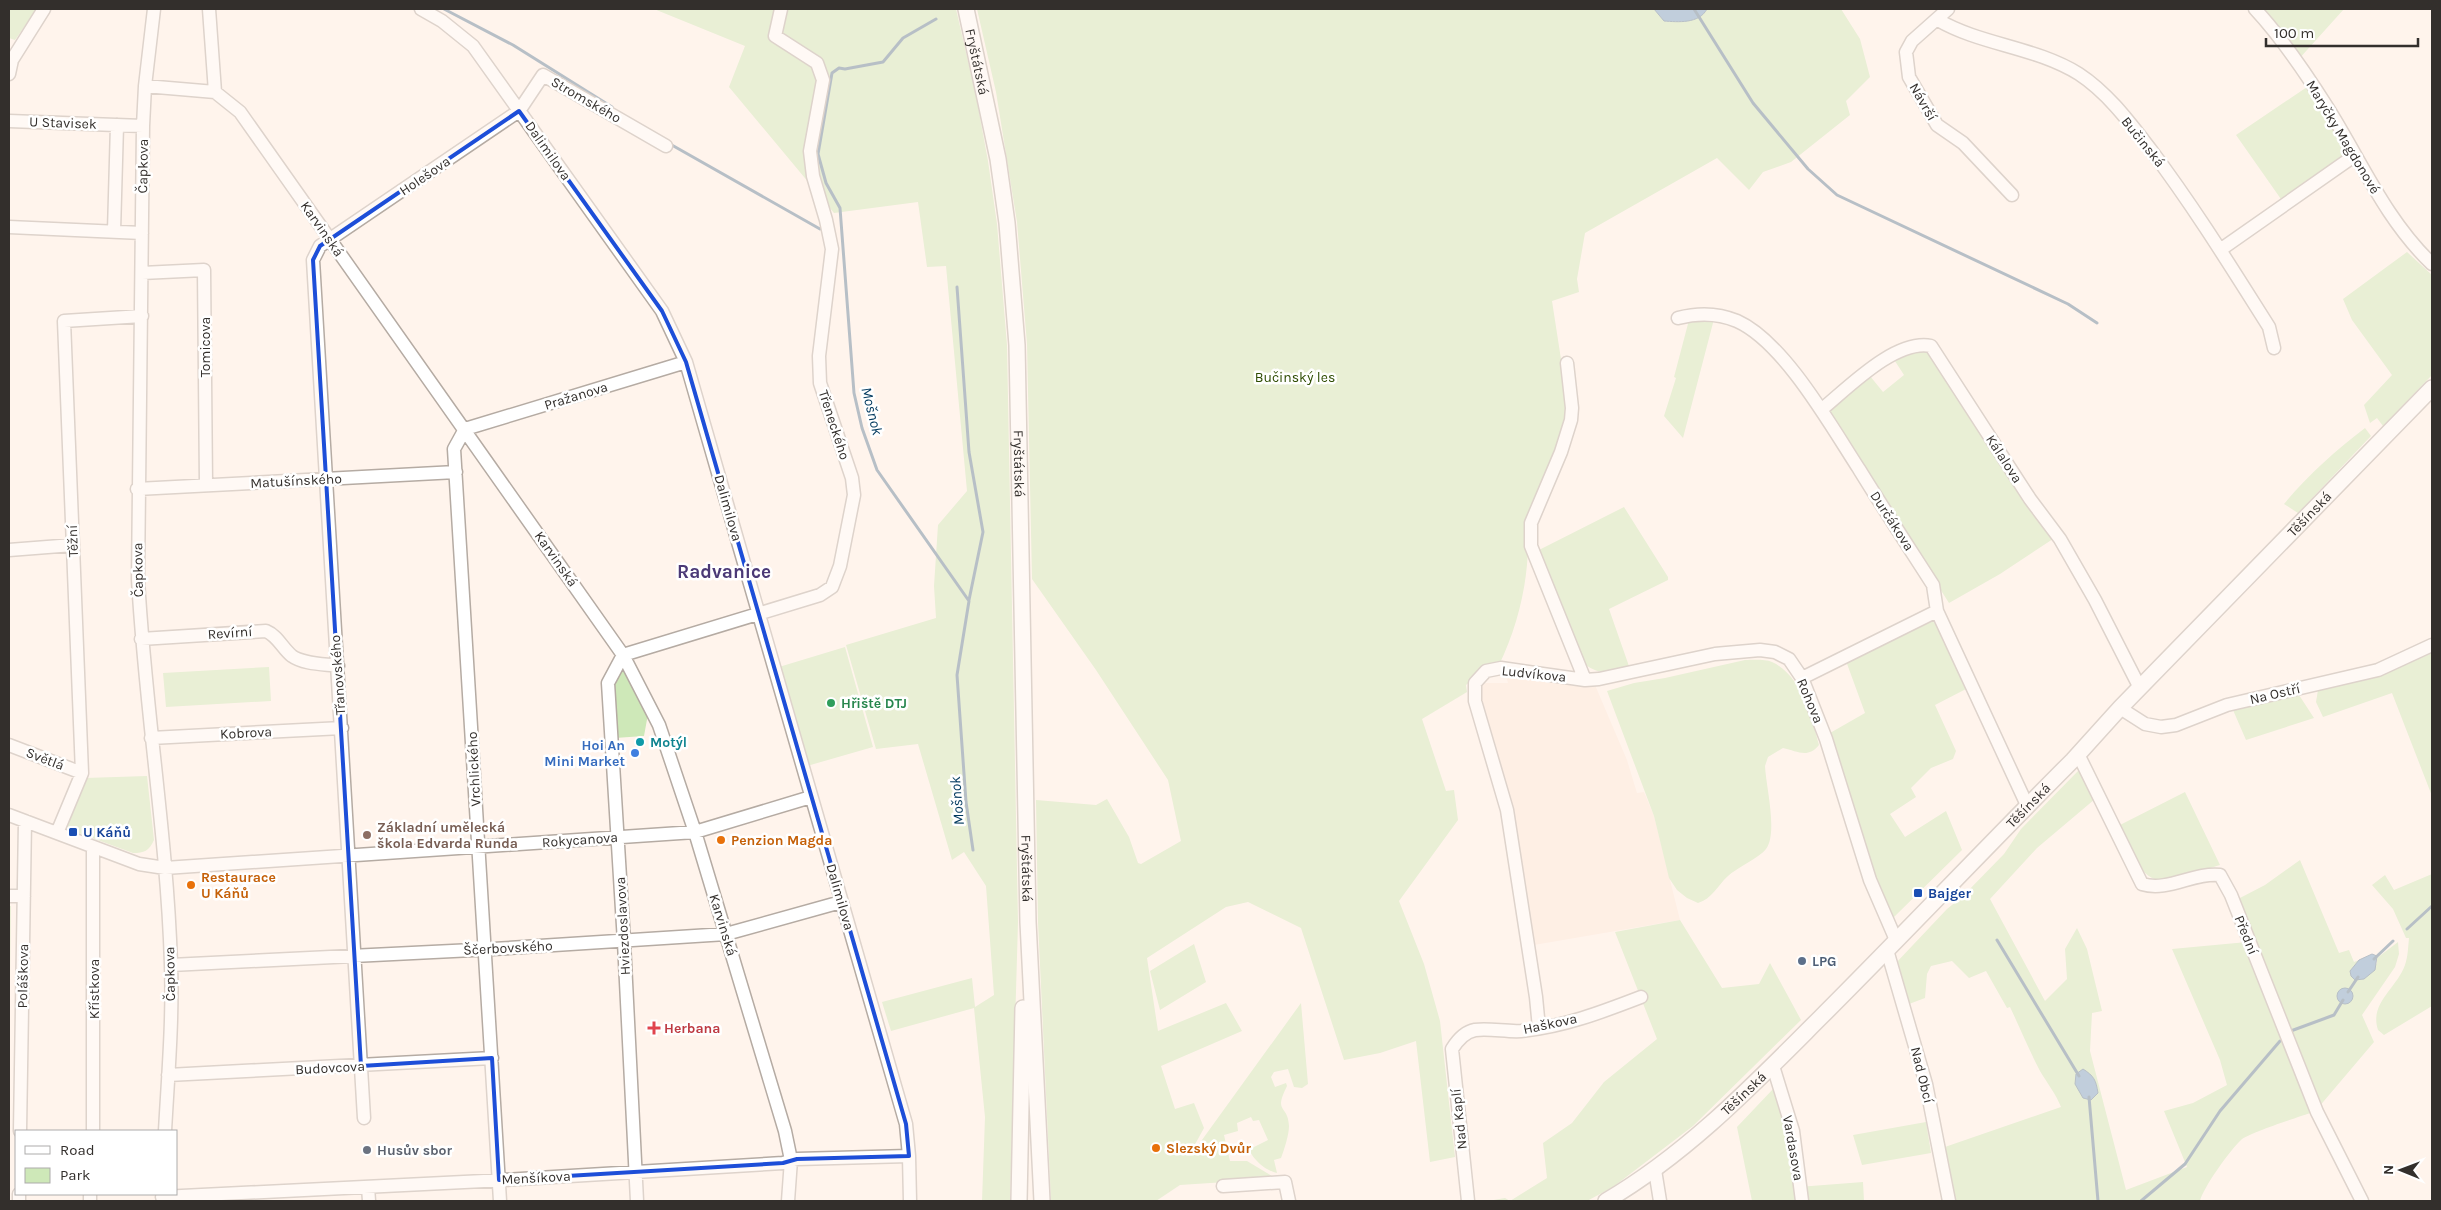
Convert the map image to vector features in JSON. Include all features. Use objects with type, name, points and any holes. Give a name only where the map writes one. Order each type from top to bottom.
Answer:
[{"type":"main road","name":"Fryštátská","points":[[966,9],[998,159],[1007,223],[1017,345],[1028,922],[1042,1201]]},
{"type":"main road","name":"Těšínská","points":[[1606,1201],[1654,1170],[1711,1125],[1773,1066],[2432,388]]},
{"type":"main road","name":"Fryštátská","points":[[1019,1201],[1021,1054],[1028,922]]},
{"type":"street","points":[[9,74],[10,59],[44,9]]},
{"type":"street","name":"Čapkova","points":[[154,9],[145,86],[143,126],[142,316],[137,489],[141,639],[165,868],[171,965],[165,1130]]},
{"type":"street","points":[[145,86],[215,92],[209,9]]},
{"type":"street","name":"Dalimilova","points":[[421,9],[442,21],[473,46],[662,311],[686,362],[906,1124],[910,1201]]},
{"type":"street","name":"Třeneckého","points":[[623,656],[820,595],[832,587],[840,566],[854,495],[852,478],[820,383],[819,356],[832,249],[813,176],[810,150],[823,80],[817,63],[774,36],[781,9]]},
{"type":"street","points":[[1938,20],[1948,9]]},
{"type":"street","name":"Maryčky Magdonové","points":[[2255,9],[2272,28],[2329,110],[2380,200],[2415,248],[2432,264]]},
{"type":"street","name":"Návrší","points":[[1938,20],[1912,41],[1906,52],[1909,77],[1937,126],[1964,143],[2012,195]]},
{"type":"street","name":"Bučinská","points":[[1938,20],[1952,28],[2042,58],[2078,74],[2100,90],[2137,132],[2185,194],[2269,327],[2274,348]]},
{"type":"street","name":"Stromského","points":[[519,111],[543,75],[666,146]]},
{"type":"street","name":"Karvinská","points":[[215,92],[240,112],[329,240],[465,429],[623,656],[659,725],[695,832],[785,1130],[791,1160],[788,1201]]},
{"type":"street","name":"Holešova","points":[[329,240],[519,111]]},
{"type":"street","name":"U Stavisek","points":[[9,121],[143,126]]},
{"type":"street","points":[[114,231],[117,125]]},
{"type":"street","points":[[2220,250],[2354,156]]},
{"type":"street","points":[[9,227],[142,232]]},
{"type":"street","name":"Třanovského","points":[[329,240],[318,247],[313,260],[364,1118]]},
{"type":"street","name":"Tomicova","points":[[142,273],[204,270],[206,485]]},
{"type":"street","name":"Durčákova","points":[[1678,318],[1692,314],[1715,315],[1738,321],[1763,340],[1787,364],[1821,410],[1933,585],[1937,610],[2028,805]]},
{"type":"street","name":"Těžní","points":[[57,834],[82,773],[64,322],[142,316]]},
{"type":"street","name":"Kálalova","points":[[1821,410],[1890,355],[1920,344],[1931,346],[2030,499],[2060,539],[2100,608],[2140,688]]},
{"type":"street","name":"Pražanova","points":[[465,429],[686,362]]},
{"type":"street","name":"Ludvíkova","points":[[1567,363],[1572,420],[1561,452],[1531,523],[1531,546],[1585,680]]},
{"type":"street","name":"Vrchlického","points":[[465,429],[454,449],[500,1201]]},
{"type":"street","name":"Matušínského","points":[[137,489],[456,472]]},
{"type":"street","points":[[9,550],[73,545]]},
{"type":"street","points":[[1802,678],[1937,610]]},
{"type":"street","name":"Revírní","points":[[141,639],[266,631],[272,634],[292,656],[300,660],[338,666]]},
{"type":"street","name":"Na Ostří","points":[[2120,708],[2145,724],[2161,727],[2176,725],[2227,705],[2378,670],[2432,645]]},
{"type":"street","name":"Rohova","points":[[1585,680],[1599,679],[1715,654],[1760,650],[1775,652],[1789,659],[1802,678],[1826,740],[1892,945]]},
{"type":"street","name":"Hviezdoslavova","points":[[623,656],[608,683],[637,1201]]},
{"type":"street","name":"Ludvíkova","points":[[1539,1028],[1536,997],[1507,810],[1475,701],[1475,683],[1486,671],[1501,668],[1585,680]]},
{"type":"street","name":"Kobrova","points":[[151,738],[342,728]]},
{"type":"street","name":"Světlá","points":[[9,745],[82,773]]},
{"type":"street","name":"Přední","points":[[2078,754],[2142,884],[2154,888],[2208,874],[2220,874],[2231,895],[2317,1112],[2362,1201]]},
{"type":"street","name":"Rokycanova","points":[[9,815],[139,864],[165,868],[695,832],[811,797]]},
{"type":"street","name":"Poláškova","points":[[20,1130],[25,821]]},
{"type":"street","name":"Křístkova","points":[[93,847],[93,1130]]},
{"type":"street","points":[[9,896],[24,896]]},
{"type":"street","name":"Ščerbovského","points":[[171,965],[486,950],[726,934],[841,902]]},
{"type":"street","name":"Nad Obcí","points":[[1892,945],[1926,1084],[1949,1201]]},
{"type":"street","name":"Haškova","points":[[1458,1038],[1474,1030],[1520,1031],[1539,1028],[1604,1011],[1641,997]]},
{"type":"street","name":"Nad Kaplí","points":[[1458,1038],[1452,1049],[1468,1201]]},
{"type":"street","name":"Budovcova","points":[[168,1075],[492,1058]]},
{"type":"street","name":"Vardasova","points":[[1773,1066],[1793,1131],[1802,1201]]},
{"type":"street","name":"Menšíkova","points":[[162,1197],[636,1172],[783,1163],[791,1160],[909,1156]]},
{"type":"street","points":[[1654,1170],[1660,1201]]},
{"type":"street","points":[[1223,1186],[1285,1182],[1289,1201]]},
{"type":"street","points":[[368,1187],[369,1201]]},
{"type":"highlighted area","points":[[519,111],[662,311],[686,362],[906,1124],[909,1156],[797,1159],[783,1163],[499,1180],[492,1058],[361,1066],[313,260],[320,246]]},
{"type":"shaded area","points":[[1506,676],[1595,685],[1627,760],[1637,793],[1644,792],[1654,816],[1680,920],[1534,945],[1480,703],[1481,683],[1508,683]]},
{"type":"green space","points":[[9,9],[37,9],[15,40],[9,38]]},
{"type":"green space","points":[[654,9],[956,9],[976,96],[988,161],[997,224],[1007,345],[1018,922],[1010,1201],[982,1201],[985,1117],[974,1008],[891,1031],[882,1002],[972,978],[975,1007],[994,995],[986,886],[964,852],[952,860],[918,744],[876,749],[846,645],[936,618],[934,586],[938,525],[967,491],[946,266],[927,267],[918,202],[834,213],[729,87],[745,46]]},
{"type":"green space","name":"Bučinský les","points":[[977,9],[1654,9],[1664,21],[1676,22],[1694,20],[1707,9],[1841,9],[1860,39],[1870,77],[1846,101],[1850,115],[1791,162],[1763,172],[1749,190],[1717,158],[1585,233],[1577,279],[1579,292],[1552,301],[1569,411],[1528,543],[1524,590],[1520,606],[1511,636],[1499,665],[1485,668],[1466,685],[1467,692],[1422,719],[1446,791],[1454,790],[1458,820],[1399,901],[1424,964],[1440,1021],[1455,1157],[1430,1162],[1416,1041],[1380,1053],[1344,1060],[1301,928],[1248,902],[1226,907],[1147,958],[1158,1031],[1226,1003],[1242,1031],[1161,1066],[1175,1109],[1194,1103],[1204,1128],[1193,1148],[1194,1151],[1301,1003],[1308,1084],[1302,1088],[1294,1087],[1288,1069],[1274,1072],[1271,1077],[1275,1087],[1286,1083],[1287,1086],[1281,1105],[1288,1119],[1289,1130],[1281,1158],[1274,1160],[1277,1173],[1268,1170],[1259,1163],[1249,1150],[1248,1145],[1254,1147],[1268,1140],[1259,1120],[1253,1121],[1251,1117],[1237,1123],[1238,1131],[1224,1135],[1230,1161],[1247,1161],[1272,1176],[1273,1179],[1180,1185],[1156,1201],[1051,1201],[1038,922],[1036,800],[1096,805],[1107,799],[1129,837],[1138,863],[1141,864],[1181,841],[1168,780],[1096,670],[1032,579],[1027,344],[1017,222],[996,92]]},
{"type":"green space","points":[[2260,9],[2344,9],[2298,60]]},
{"type":"green space","points":[[2307,87],[2325,115],[2347,157],[2283,202],[2236,135]]},
{"type":"green space","points":[[2407,252],[2432,275],[2432,375],[2383,426],[2377,418],[2370,423],[2364,405],[2392,375],[2352,320],[2343,299]]},
{"type":"green space","points":[[1714,319],[1683,438],[1664,416],[1676,378],[1674,377],[1689,320]]},
{"type":"green space","points":[[1920,347],[1928,353],[2053,539],[2000,574],[1949,603],[1830,415],[1831,409],[1870,376],[1883,392],[1904,375],[1893,358]]},
{"type":"green space","points":[[2365,428],[2371,436],[2298,513],[2284,504],[2322,464]]},
{"type":"green space","points":[[1624,507],[1668,577],[1668,580],[1609,609],[1630,669],[1601,672],[1585,664],[1537,551]]},
{"type":"green space","points":[[1931,620],[1938,626],[1966,689],[1935,705],[1956,751],[1953,759],[1931,768],[1911,788],[1916,797],[1890,814],[1905,837],[1946,811],[1962,850],[1894,917],[1893,921],[1870,866],[1872,864],[1830,733],[1865,713],[1846,661]]},
{"type":"green space","points":[[845,647],[873,747],[807,766],[779,667]]},
{"type":"green space","points":[[2432,653],[2432,796],[2392,693],[2323,717],[2316,702],[2318,690],[2380,675]]},
{"type":"green space","points":[[1745,660],[1772,662],[1791,677],[1809,710],[1819,745],[1811,752],[1806,753],[1783,748],[1768,757],[1765,766],[1771,832],[1766,849],[1728,876],[1711,895],[1698,903],[1687,898],[1677,890],[1669,878],[1654,816],[1607,691],[1634,683]]},
{"type":"green space","points":[[269,667],[271,701],[166,707],[163,673]]},
{"type":"green space","points":[[623,667],[648,714],[644,736],[615,738],[614,680]]},
{"type":"green space","points":[[2299,695],[2314,718],[2246,740],[2233,710]]},
{"type":"green space","points":[[2080,769],[2095,799],[2037,848],[1990,899],[2045,1001],[2067,979],[2065,949],[2077,928],[2087,949],[2102,1011],[2092,1013],[2090,1051],[2126,1190],[2187,1167],[2164,1111],[2193,1103],[2227,1085],[2220,1060],[2172,949],[2247,942],[2313,1112],[2264,1129],[2241,1140],[2218,1169],[2206,1187],[2200,1201],[1954,1201],[1942,1148],[2061,1107],[2040,1071],[2010,1007],[2007,1008],[1986,971],[1969,978],[1952,961],[1931,966],[1927,974],[1925,998],[1909,1004],[1895,964],[1947,909],[1963,896],[2004,854],[2021,829]]},
{"type":"green space","points":[[147,776],[154,840],[146,851],[133,853],[65,828],[85,778]]},
{"type":"green space","points":[[2185,792],[2220,865],[2171,879],[2159,880],[2152,878],[2139,866],[2118,826]]},
{"type":"green space","points":[[2300,860],[2339,953],[2349,950],[2354,962],[2359,960],[2350,971],[2351,976],[2355,980],[2364,979],[2377,963],[2377,958],[2398,942],[2399,954],[2395,967],[2362,1015],[2374,1042],[2318,1108],[2238,899],[2265,885]]},
{"type":"green space","points":[[2432,874],[2432,1006],[2384,1035],[2378,1030],[2377,1012],[2380,1004],[2405,965],[2409,938],[2406,938],[2393,909],[2372,885],[2385,875],[2394,890]]},
{"type":"green space","points":[[9,906],[11,906],[9,1055]]},
{"type":"green space","points":[[1680,920],[1722,988],[1759,984],[1770,963],[1801,1020],[1693,1126],[1613,1187],[1587,1201],[1510,1201],[1547,1178],[1543,1143],[1572,1123],[1604,1082],[1657,1039],[1615,932]]},
{"type":"green space","points":[[1194,944],[1206,982],[1160,1010],[1150,971]]},
{"type":"green space","points":[[1774,1088],[1796,1168],[1798,1187],[1863,1182],[1864,1201],[1752,1201],[1737,1127]]},
{"type":"green space","points":[[1926,1122],[1931,1153],[1862,1165],[1853,1135]]},
{"type":"green space","points":[[1505,1198],[1510,1201],[1488,1201]]},
{"type":"water","points":[[1654,9],[1707,9],[1694,20],[1676,22],[1664,21]]},
{"type":"water","points":[[2372,954],[2377,956],[2375,970],[2364,979],[2355,980],[2351,976],[2350,971],[2359,960]]},
{"type":"water","points":[[2342,988],[2348,988],[2353,993],[2351,1002],[2342,1004],[2337,999],[2337,993]]},
{"type":"water","points":[[2083,1069],[2092,1076],[2096,1085],[2098,1093],[2091,1100],[2083,1098],[2075,1084],[2076,1074]]},
{"type":"waterway","points":[[444,9],[513,45],[612,107]]},
{"type":"waterway","points":[[1694,9],[1753,103],[1808,169],[1837,195],[2068,304],[2097,323]]},
{"type":"waterway","name":"Mošnok","points":[[936,19],[903,38],[883,62],[845,69],[839,68],[832,73],[818,154],[826,183],[840,208],[854,393],[862,428],[877,470],[969,601],[957,675],[966,802],[973,850]]},
{"type":"waterway","points":[[670,144],[820,229]]},
{"type":"waterway","points":[[957,287],[969,452],[983,532],[969,600]]},
{"type":"waterway","points":[[2407,929],[2432,906]]},
{"type":"waterway","points":[[1997,940],[2079,1076]]},
{"type":"waterway","points":[[2374,959],[2393,941]]},
{"type":"waterway","points":[[2348,992],[2358,977]]},
{"type":"waterway","points":[[2288,1032],[2334,1015],[2343,1000]]},
{"type":"waterway","points":[[2141,1201],[2185,1164],[2220,1111],[2280,1041]]},
{"type":"waterway","points":[[2089,1097],[2098,1201]]},
{"type":"place","name":"Hřiště DTJ","points":[[831,703]]},
{"type":"place","name":"Motýl","points":[[640,742]]},
{"type":"place","name":"Hoi An Mini Market","points":[[635,753]]},
{"type":"place","name":"U Káňů","points":[[73,832]]},
{"type":"place","name":"Základní umělecká škola Edvarda Runda","points":[[367,835]]},
{"type":"place","name":"Penzion Magda","points":[[721,840]]},
{"type":"place","name":"Restaurace U Káňů","points":[[191,885]]},
{"type":"place","name":"Bajger","points":[[1918,893]]},
{"type":"place","name":"LPG","points":[[1802,961]]},
{"type":"place","name":"Herbana","points":[[654,1028]]},
{"type":"place","name":"Slezský Dvůr","points":[[1156,1148]]},
{"type":"place","name":"Husův sbor","points":[[367,1150]]},
{"type":"district","name":"Radvanice","points":[[724,572]]}]
